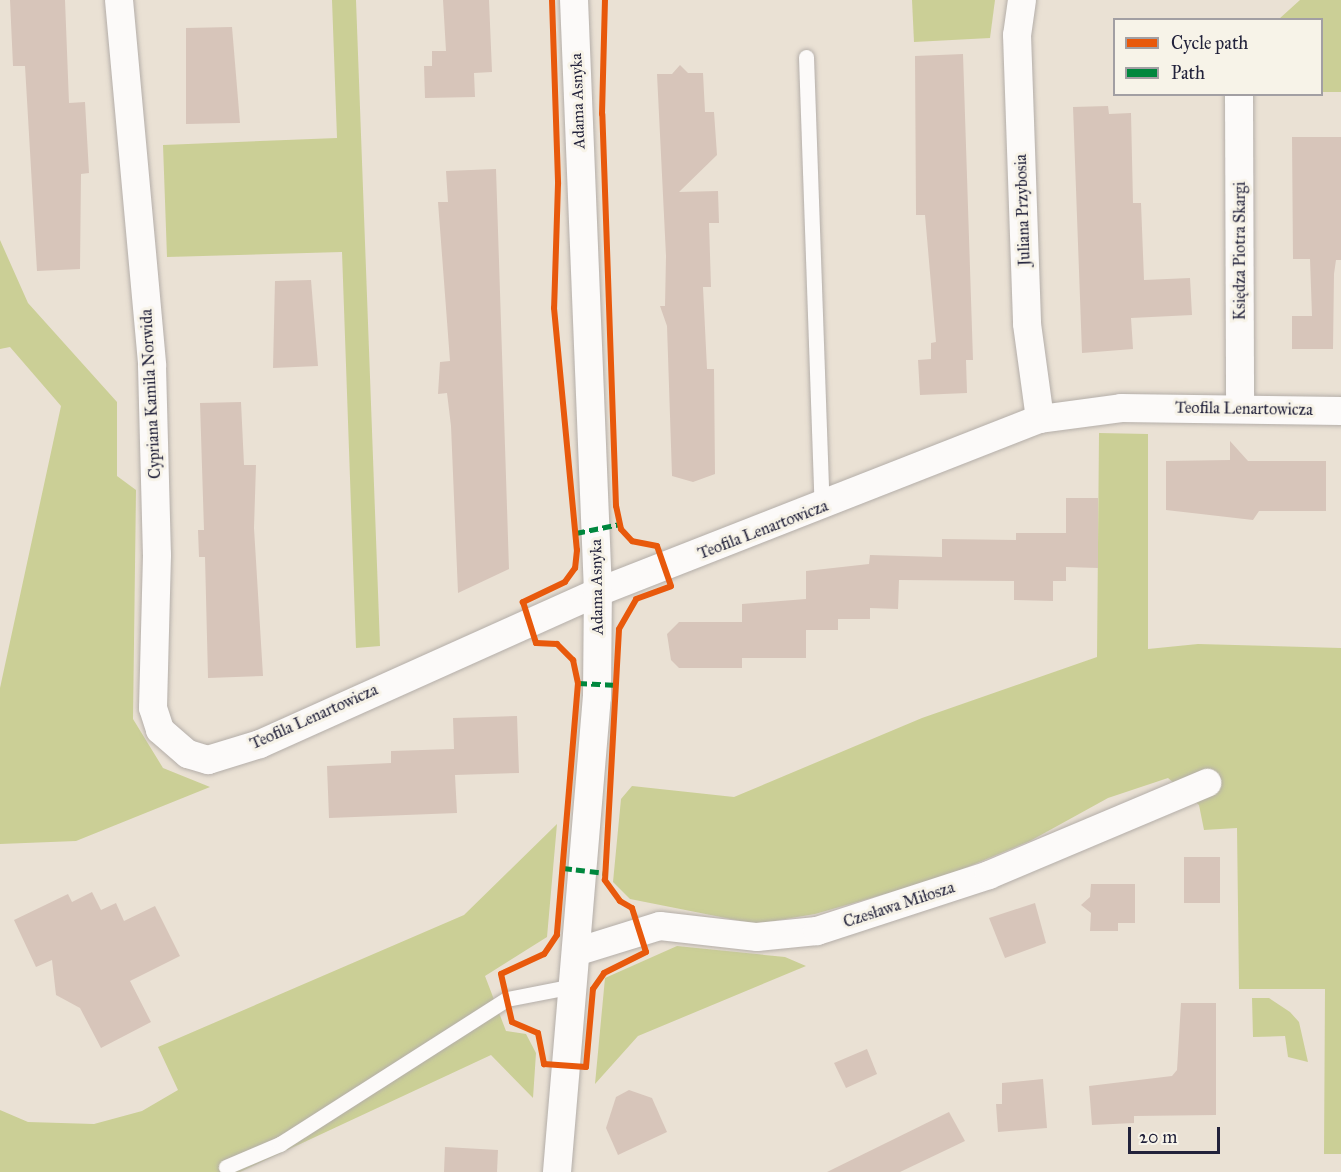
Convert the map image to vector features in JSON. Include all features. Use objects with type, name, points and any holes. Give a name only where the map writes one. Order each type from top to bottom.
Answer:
[{"type":"street","name":"Cypriana Kamila Norwida","points":[[120,0],[152,366],[157,555],[153,708],[160,730],[174,744],[208,760]]},
{"type":"street","name":"Adama Asnyka","points":[[557,1172],[597,697],[598,592],[574,0]]},
{"type":"street","name":"Juliana Przybosia","points":[[1022,0],[1017,35],[1026,324],[1040,419]]},
{"type":"street","name":"Księdza Piotra Skargi","points":[[1239,96],[1240,408]]},
{"type":"street","name":"Teofila Lenartowicza","points":[[208,760],[260,744],[598,592],[822,508],[1040,419],[1121,408],[1341,411]]},
{"type":"street","name":"Czesława Miłosza","points":[[576,952],[660,926],[757,937],[817,931],[989,875],[1207,783]]},
{"type":"lane","points":[[806,57],[822,508]]},
{"type":"lane","points":[[226,1167],[280,1144],[507,999],[573,987]]},
{"type":"green space","points":[[332,0],[356,0],[380,646],[356,648],[342,252],[167,257],[163,145],[337,138]]},
{"type":"green space","points":[[912,0],[995,0],[990,38],[914,42]]},
{"type":"green space","points":[[1300,0],[1341,0],[1341,92],[1323,92],[1323,18],[1280,18]]},
{"type":"green space","points":[[0,240],[28,303],[117,402],[117,476],[136,490],[133,719],[163,768],[210,787],[76,841],[0,844],[0,688],[61,406],[10,347],[0,349]]},
{"type":"green space","points":[[1099,433],[1148,434],[1148,649],[1198,644],[1341,648],[1341,1154],[1324,1154],[1325,989],[1239,989],[1237,828],[1204,830],[1199,805],[1168,778],[1108,798],[1030,841],[941,878],[815,914],[756,924],[630,899],[613,882],[621,799],[632,786],[734,797],[922,718],[1097,657]]},
{"type":"green space","points":[[557,824],[547,937],[485,976],[506,1031],[526,1034],[536,1053],[533,1098],[491,1055],[240,1172],[0,1172],[0,1110],[28,1122],[94,1124],[142,1111],[178,1090],[158,1047],[464,915]]},
{"type":"green space","points":[[677,946],[785,957],[806,966],[638,1036],[595,1084],[605,978]]},
{"type":"green space","points":[[1252,998],[1269,998],[1290,1012],[1299,1022],[1308,1062],[1288,1057],[1285,1036],[1253,1037]]},
{"type":"building","points":[[10,0],[65,0],[69,103],[85,102],[89,173],[81,174],[80,269],[37,271],[25,66],[13,66]]},
{"type":"building","points":[[443,0],[489,0],[492,72],[474,73],[475,97],[425,98],[424,66],[432,66],[432,51],[446,51]]},
{"type":"building","points":[[232,27],[240,123],[186,124],[186,28]]},
{"type":"building","points":[[963,54],[973,360],[966,360],[967,393],[920,395],[918,360],[931,359],[931,343],[936,342],[925,215],[916,215],[915,56]]},
{"type":"building","points":[[680,65],[688,73],[703,73],[705,112],[714,112],[717,155],[679,192],[718,191],[719,223],[709,223],[711,287],[703,287],[707,369],[714,369],[715,474],[693,482],[672,476],[667,326],[660,306],[665,306],[666,256],[657,74],[672,74]]},
{"type":"building","points":[[1108,106],[1109,114],[1131,113],[1133,203],[1141,203],[1144,280],[1190,278],[1192,315],[1131,318],[1133,349],[1082,353],[1073,107]]},
{"type":"building","points":[[1292,137],[1341,137],[1341,260],[1336,260],[1334,274],[1333,349],[1292,349],[1292,316],[1312,316],[1310,259],[1293,259]]},
{"type":"building","points":[[496,169],[509,569],[458,593],[451,426],[447,393],[438,394],[440,362],[450,361],[438,202],[448,202],[446,171]]},
{"type":"building","points":[[311,280],[318,366],[273,368],[275,281]]},
{"type":"building","points":[[241,402],[244,465],[256,465],[254,528],[263,676],[208,678],[205,557],[199,557],[198,530],[204,530],[200,403]]},
{"type":"building","points":[[1230,441],[1248,461],[1326,461],[1326,511],[1259,511],[1253,520],[1166,510],[1166,461],[1230,460]]},
{"type":"building","points":[[1066,498],[1098,498],[1098,568],[1066,567],[1066,581],[1053,581],[1053,601],[1014,600],[1014,581],[899,580],[898,609],[870,608],[870,619],[838,619],[838,630],[806,630],[806,658],[742,658],[742,668],[679,668],[671,660],[667,634],[679,622],[742,622],[742,604],[806,599],[806,571],[869,564],[870,555],[942,557],[942,539],[1016,540],[1016,533],[1066,533]]},
{"type":"building","points":[[517,716],[519,773],[455,775],[457,813],[329,818],[327,766],[391,763],[391,751],[454,749],[453,718]]},
{"type":"building","points":[[1184,857],[1220,857],[1220,903],[1184,903]]},
{"type":"building","points":[[1091,884],[1135,884],[1135,923],[1118,923],[1118,931],[1090,931],[1091,913],[1081,905],[1090,897]]},
{"type":"building","points":[[92,892],[101,910],[116,903],[124,921],[155,906],[180,956],[130,981],[151,1022],[101,1048],[80,1008],[56,995],[52,960],[36,967],[14,920],[68,894],[72,902]]},
{"type":"building","points":[[1035,903],[1046,943],[1005,958],[989,918]]},
{"type":"building","points":[[1181,1003],[1216,1003],[1216,1115],[1134,1116],[1134,1123],[1092,1125],[1089,1086],[1172,1076],[1177,1070]]},
{"type":"building","points":[[867,1049],[877,1074],[846,1088],[834,1063]]},
{"type":"building","points":[[1043,1079],[1047,1128],[998,1132],[996,1104],[1002,1104],[1002,1083]]},
{"type":"building","points":[[629,1090],[652,1098],[667,1132],[618,1155],[606,1128],[616,1097]]},
{"type":"building","points":[[949,1112],[965,1141],[900,1172],[827,1172]]},
{"type":"building","points":[[445,1147],[498,1150],[497,1172],[444,1172]]},
{"type":"marked path","points":[[576,533],[620,524]]},
{"type":"marked path","points":[[578,683],[618,685]]},
{"type":"marked path","points":[[563,868],[606,873]]},
{"type":"cycle path","points":[[552,0],[558,184],[554,308],[577,550],[575,568],[565,582],[523,602],[536,643],[557,644],[573,660],[578,683],[557,935],[544,954],[501,974],[512,1022],[538,1033],[544,1064],[586,1067],[593,989],[604,973],[646,952],[632,908],[620,901],[605,880],[619,629],[636,599],[671,586],[657,546],[632,541],[621,529],[616,506],[602,114],[605,0]]}]
